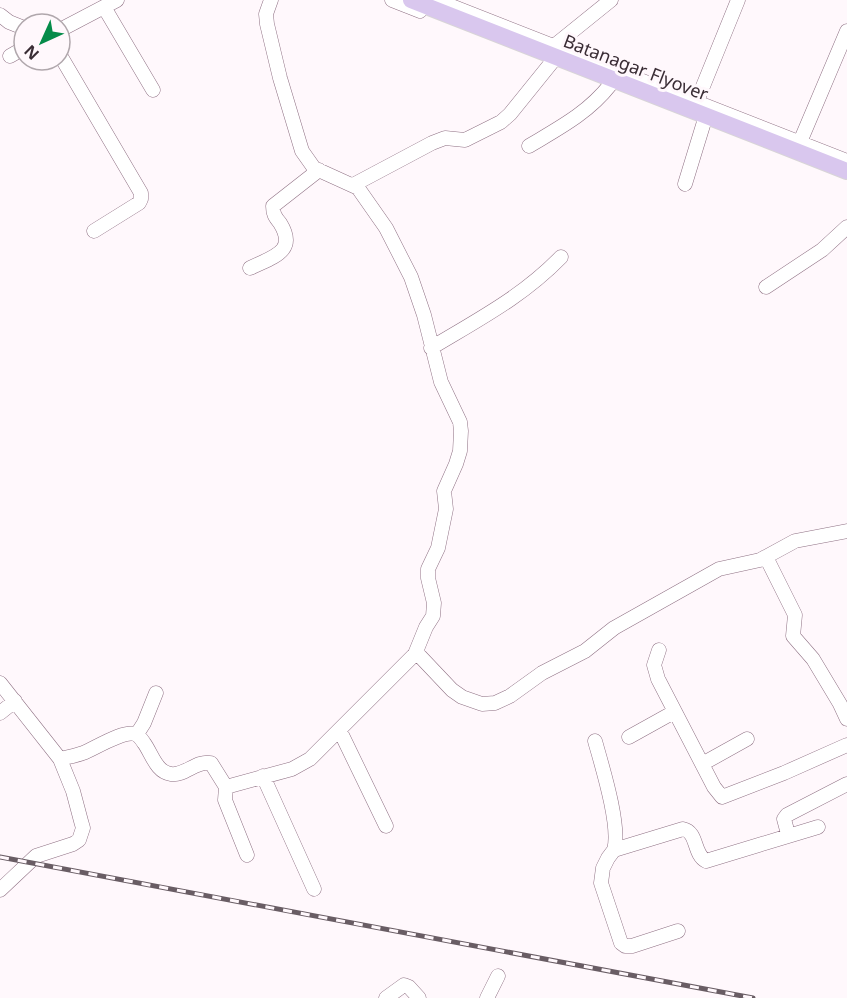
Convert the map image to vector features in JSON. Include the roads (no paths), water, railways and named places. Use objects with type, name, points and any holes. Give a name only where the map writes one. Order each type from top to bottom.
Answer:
[{"type":"main road","name":"Batanagar Flyover","points":[[411,0],[847,171]]},
{"type":"street","points":[[72,24],[117,0]]},
{"type":"street","points":[[226,787],[292,769],[310,759],[416,652],[435,609],[428,569],[438,548],[446,509],[444,491],[460,451],[460,422],[441,382],[424,315],[411,277],[386,228],[358,188],[318,170],[307,161],[302,151],[280,78],[267,24],[266,14],[271,0]]},
{"type":"street","points":[[392,0],[847,178]]},
{"type":"street","points":[[436,0],[847,160]]},
{"type":"street","points":[[554,46],[611,0]]},
{"type":"street","points":[[697,101],[738,0]]},
{"type":"street","points":[[104,7],[153,90]]},
{"type":"street","points":[[800,142],[847,32]]},
{"type":"street","points":[[353,186],[432,143],[446,138],[465,140],[501,122],[552,62]]},
{"type":"street","points":[[70,72],[141,193],[139,203],[94,231]]},
{"type":"street","points":[[529,146],[583,113],[610,85]]},
{"type":"street","points":[[685,184],[704,122]]},
{"type":"street","points":[[250,268],[285,247],[286,233],[273,213],[273,206],[318,170]]},
{"type":"street","points":[[766,287],[822,250],[847,227]]},
{"type":"street","points":[[431,348],[519,295],[541,278],[561,257]]},
{"type":"street","points":[[416,652],[452,690],[462,697],[482,704],[495,703],[510,696],[542,673],[585,651],[614,628],[719,569],[751,563],[795,540],[847,531]]},
{"type":"street","points":[[766,557],[795,615],[793,636],[818,668],[847,719]]},
{"type":"street","points":[[659,650],[655,658],[656,673],[674,712],[720,796],[726,797],[847,745]]},
{"type":"street","points":[[0,683],[60,759],[73,791],[81,821],[82,835],[80,840],[73,844],[36,856],[0,890]]},
{"type":"street","points":[[137,734],[156,693]]},
{"type":"street","points":[[0,714],[15,700]]},
{"type":"street","points":[[629,737],[674,712]]},
{"type":"street","points":[[340,730],[386,826]]},
{"type":"street","points":[[60,759],[81,754],[112,739],[132,733],[137,734],[159,768],[165,772],[176,774],[205,762],[211,763],[226,787],[225,800],[247,855]]},
{"type":"street","points":[[702,764],[747,739]]},
{"type":"street","points":[[595,741],[616,839],[614,850],[603,868],[601,883],[621,942],[625,946],[632,946],[678,931]]},
{"type":"street","points":[[263,776],[314,889]]},
{"type":"street","points":[[788,834],[784,819],[787,816],[847,784]]},
{"type":"street","points":[[614,850],[683,829],[692,833],[699,855],[706,861],[818,826]]},
{"type":"street","points":[[487,998],[498,976]]},
{"type":"street","points":[[386,998],[404,985],[419,998]]},
{"type":"railway","points":[[0,857],[753,998]]}]
